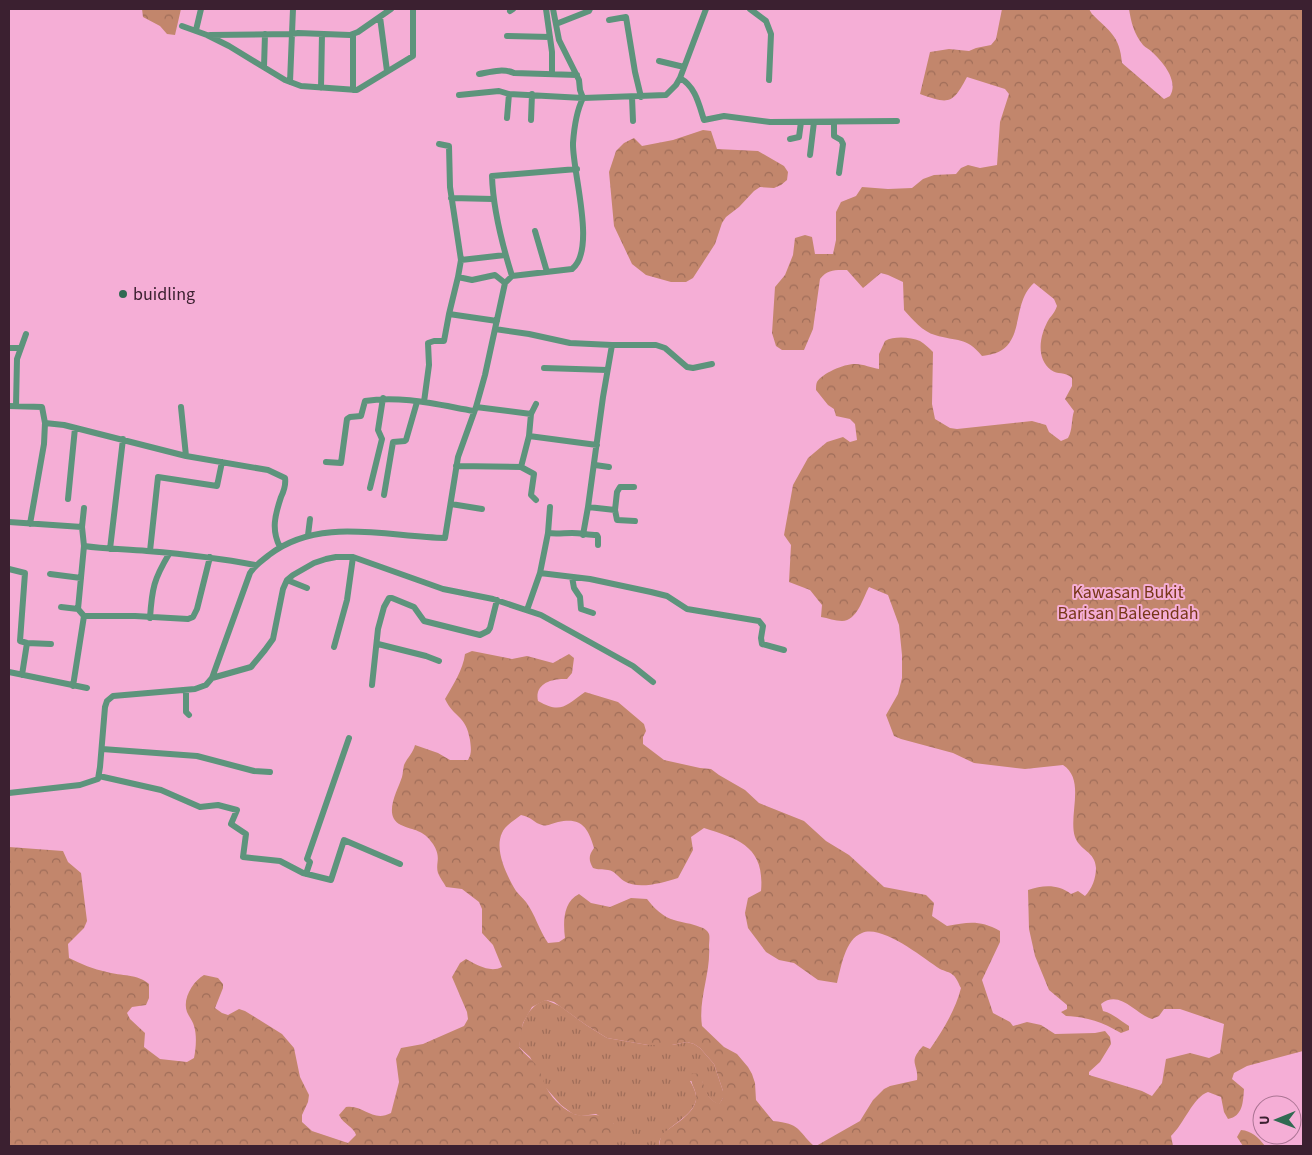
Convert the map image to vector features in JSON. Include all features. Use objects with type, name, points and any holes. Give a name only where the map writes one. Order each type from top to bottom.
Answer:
[{"type":"street","points":[[196,30],[201,9]]},
{"type":"street","points":[[290,82],[292,9]]},
{"type":"street","points":[[207,35],[353,34],[391,9]]},
{"type":"street","points":[[182,26],[196,30],[229,46],[290,82],[301,86],[359,90],[413,56],[413,9]]},
{"type":"street","points":[[546,9],[552,52],[552,74]]},
{"type":"street","points":[[9,793],[80,785],[94,781],[99,776],[105,707],[107,701],[113,696],[186,690],[205,686],[212,678],[245,584],[255,565],[280,547],[308,535],[334,531],[445,538],[456,466],[485,375],[505,283],[512,276],[572,268],[578,263],[583,248],[582,215],[573,140],[580,104],[583,98],[577,75],[561,46],[553,9]]},
{"type":"street","points":[[556,24],[590,9]]},
{"type":"street","points":[[459,95],[498,90],[509,94],[583,98],[666,95],[673,89],[680,78],[706,9]]},
{"type":"street","points":[[750,9],[766,21],[771,34],[769,80]]},
{"type":"street","points":[[380,17],[387,71]]},
{"type":"street","points":[[609,20],[626,17],[635,72],[642,97]]},
{"type":"street","points":[[264,67],[266,34]]},
{"type":"street","points":[[321,88],[322,34]]},
{"type":"street","points":[[353,34],[353,90]]},
{"type":"street","points":[[507,36],[550,37]]},
{"type":"street","points":[[660,61],[684,67]]},
{"type":"street","points":[[479,74],[494,71],[577,75]]},
{"type":"street","points":[[680,78],[687,83],[699,102],[704,120],[724,116],[770,122],[897,121]]},
{"type":"street","points":[[506,118],[509,94]]},
{"type":"street","points":[[530,120],[532,94]]},
{"type":"street","points":[[632,96],[633,121]]},
{"type":"street","points":[[790,139],[799,137],[801,122]]},
{"type":"street","points":[[810,155],[814,122]]},
{"type":"street","points":[[834,122],[834,136],[841,140],[843,144],[838,174]]},
{"type":"street","points":[[384,495],[393,442],[406,440],[420,402],[429,365],[428,343],[434,340],[444,341],[461,260],[451,198],[449,146],[439,144]]},
{"type":"street","points":[[512,276],[505,255],[493,199],[493,176],[577,168]]},
{"type":"street","points":[[451,198],[493,199]]},
{"type":"street","points":[[535,231],[547,272]]},
{"type":"street","points":[[461,260],[505,255]]},
{"type":"street","points":[[458,277],[472,280],[495,275],[505,283]]},
{"type":"street","points":[[449,314],[497,321]]},
{"type":"street","points":[[495,329],[570,343],[612,346],[656,345],[665,348],[687,367],[712,364]]},
{"type":"street","points":[[26,334],[20,348],[12,406],[42,407],[45,423],[44,444],[30,524]]},
{"type":"street","points":[[583,535],[612,346]]},
{"type":"street","points":[[9,348],[20,348]]},
{"type":"street","points":[[544,368],[608,370]]},
{"type":"street","points":[[370,488],[382,439],[378,428],[383,398]]},
{"type":"street","points":[[326,462],[341,463],[347,420],[350,417],[362,416],[365,401],[383,398],[531,414]]},
{"type":"street","points":[[520,467],[529,436],[531,414],[536,404]]},
{"type":"street","points":[[181,407],[186,456]]},
{"type":"street","points":[[45,423],[76,428],[186,456],[268,470],[285,478],[286,484],[274,524],[274,531],[280,547]]},
{"type":"street","points":[[68,499],[76,428]]},
{"type":"street","points":[[529,436],[597,445]]},
{"type":"street","points":[[110,550],[123,440]]},
{"type":"street","points":[[150,551],[158,476],[217,486],[222,462]]},
{"type":"street","points":[[595,465],[609,466]]},
{"type":"street","points":[[456,466],[520,467],[534,474],[531,495],[536,500]]},
{"type":"street","points":[[634,487],[620,487],[617,492],[615,510],[617,520],[635,521]]},
{"type":"street","points":[[451,504],[482,509]]},
{"type":"street","points":[[527,610],[540,573],[548,533],[550,507]]},
{"type":"street","points":[[588,507],[615,510]]},
{"type":"street","points":[[78,609],[84,546],[82,527],[84,508]]},
{"type":"street","points":[[308,535],[310,519]]},
{"type":"street","points":[[9,522],[82,527]]},
{"type":"street","points":[[548,533],[597,535],[598,545]]},
{"type":"street","points":[[84,546],[110,550],[150,551],[210,557],[255,565]]},
{"type":"street","points":[[150,618],[152,590],[169,554]]},
{"type":"street","points":[[61,607],[78,609],[84,616],[182,620],[193,617],[197,609],[210,557]]},
{"type":"street","points":[[212,678],[251,667],[265,650],[273,638],[283,588],[287,580],[320,561],[336,557],[353,557],[443,588],[497,600],[541,615],[633,666],[653,682]]},
{"type":"street","points":[[334,647],[347,600],[353,557]]},
{"type":"street","points":[[9,569],[25,573],[20,642],[51,644]]},
{"type":"street","points":[[540,573],[590,579],[652,592],[667,596],[687,609],[759,621],[763,626],[762,644],[784,650]]},
{"type":"street","points":[[50,574],[81,578]]},
{"type":"street","points":[[572,578],[574,588],[580,597],[581,609],[593,613]]},
{"type":"street","points":[[287,580],[307,588]]},
{"type":"street","points":[[372,686],[381,620],[384,607],[389,598],[410,604],[418,612],[422,620],[480,635],[490,628],[497,600]]},
{"type":"street","points":[[73,686],[84,616]]},
{"type":"street","points":[[22,675],[27,643]]},
{"type":"street","points":[[378,644],[439,661]]},
{"type":"street","points":[[9,672],[87,688]]},
{"type":"street","points":[[186,690],[186,712],[189,715]]},
{"type":"street","points":[[306,874],[310,862],[307,858],[349,738]]},
{"type":"street","points":[[102,749],[197,756],[254,771],[270,772]]},
{"type":"street","points":[[99,776],[161,790],[200,807],[218,805],[237,810],[231,824],[246,834],[243,856],[280,861],[306,874],[331,880],[344,840],[400,864]]},
{"type":"green space","points":[[142,9],[181,9],[175,35],[167,34],[160,26],[143,17]]},
{"type":"green space","name":"Kawasan Bukit Barisan Baleendah","points":[[1002,9],[1089,9],[1113,35],[1119,46],[1122,63],[1164,99],[1170,96],[1172,90],[1171,78],[1161,61],[1137,37],[1129,9],[1303,9],[1303,1051],[1247,1066],[1234,1073],[1232,1079],[1244,1089],[1241,1108],[1237,1115],[1233,1117],[1228,1119],[1224,1112],[1221,1097],[1208,1092],[1203,1095],[1193,1105],[1171,1136],[1173,1146],[816,1146],[860,1121],[873,1100],[884,1089],[917,1080],[915,1060],[918,1052],[923,1046],[930,1049],[955,1005],[961,988],[954,976],[940,969],[913,950],[880,933],[862,933],[851,941],[842,962],[837,983],[818,980],[794,963],[779,960],[766,952],[748,928],[745,913],[748,898],[761,891],[759,864],[747,847],[728,836],[704,828],[691,837],[693,850],[678,878],[650,885],[636,885],[624,881],[610,871],[593,868],[590,862],[590,855],[594,848],[592,841],[586,829],[578,822],[566,821],[544,825],[521,815],[503,830],[500,840],[501,855],[512,885],[529,907],[548,943],[559,942],[565,938],[565,913],[570,902],[579,894],[591,903],[610,907],[631,898],[647,899],[666,917],[706,930],[709,935],[709,956],[701,1016],[702,1026],[724,1047],[737,1054],[748,1067],[755,1083],[756,1100],[773,1121],[794,1126],[814,1146],[659,1146],[661,1135],[693,1108],[696,1096],[691,1080],[692,1073],[700,1074],[708,1095],[714,1102],[719,1104],[723,1098],[723,1091],[714,1064],[700,1048],[687,1042],[672,1045],[648,1045],[607,1038],[554,1002],[546,1000],[532,1007],[523,1023],[519,1047],[538,1067],[547,1089],[564,1108],[576,1115],[599,1115],[610,1118],[614,1124],[614,1146],[9,1146],[9,847],[63,851],[68,862],[81,873],[87,921],[84,928],[68,944],[69,958],[97,969],[140,978],[149,984],[149,998],[146,1005],[132,1007],[127,1013],[130,1019],[145,1033],[144,1047],[160,1059],[187,1062],[194,1058],[196,1034],[187,1012],[187,996],[196,981],[204,975],[218,978],[223,984],[223,988],[215,1008],[228,1015],[239,1009],[245,1011],[282,1034],[294,1048],[300,1077],[309,1095],[302,1115],[302,1122],[312,1131],[348,1143],[356,1135],[339,1115],[346,1107],[358,1108],[378,1116],[391,1113],[399,1082],[396,1059],[401,1048],[423,1044],[464,1026],[468,1019],[467,1012],[452,977],[460,963],[466,959],[488,969],[502,967],[493,945],[482,933],[482,909],[479,902],[462,889],[446,887],[438,873],[438,857],[433,844],[422,833],[395,821],[392,809],[404,765],[415,745],[438,753],[450,760],[468,760],[471,750],[466,726],[445,699],[460,672],[465,654],[472,651],[512,659],[527,656],[553,663],[569,654],[574,658],[572,673],[567,679],[556,679],[542,686],[539,690],[538,701],[558,708],[563,707],[585,692],[618,702],[644,724],[646,731],[643,737],[643,744],[664,760],[711,769],[745,790],[759,803],[804,821],[826,841],[849,855],[884,887],[926,895],[934,903],[932,916],[947,926],[974,923],[993,927],[1000,931],[1000,942],[982,980],[993,1013],[1010,1022],[1013,1026],[1027,1022],[1041,1025],[1055,1034],[1105,1031],[1110,1037],[1111,1044],[1100,1062],[1089,1072],[1089,1075],[1142,1091],[1152,1096],[1162,1083],[1166,1059],[1190,1053],[1209,1058],[1220,1053],[1224,1024],[1180,1009],[1164,1009],[1159,1016],[1152,1019],[1121,1001],[1115,999],[1108,1000],[1101,1004],[1103,1011],[1113,1015],[1129,1026],[1129,1030],[1121,1033],[1095,1021],[1066,1016],[1061,1012],[1067,1009],[1067,1005],[1049,990],[1035,956],[1029,929],[1028,890],[1050,886],[1061,888],[1071,894],[1078,891],[1085,896],[1093,883],[1096,872],[1095,862],[1090,854],[1077,842],[1073,828],[1075,789],[1074,779],[1070,771],[1063,765],[1025,769],[974,763],[953,753],[894,736],[886,715],[898,694],[902,678],[902,655],[899,625],[888,595],[869,587],[856,613],[847,620],[839,621],[821,617],[822,605],[810,590],[789,582],[791,545],[784,535],[793,485],[808,458],[827,442],[843,437],[850,442],[857,440],[855,424],[850,419],[836,416],[834,409],[828,405],[816,390],[817,383],[829,372],[846,365],[859,364],[879,369],[879,354],[885,341],[897,338],[912,339],[920,341],[933,352],[932,404],[935,419],[950,428],[957,429],[1032,421],[1046,425],[1049,432],[1061,441],[1070,435],[1074,411],[1065,399],[1072,386],[1072,378],[1066,374],[1051,370],[1046,365],[1041,353],[1043,332],[1057,306],[1054,299],[1034,283],[1026,293],[1013,337],[1007,346],[997,353],[982,356],[966,342],[935,335],[922,328],[904,310],[903,282],[881,273],[863,288],[847,270],[826,273],[820,279],[813,329],[804,350],[782,350],[776,346],[772,333],[775,287],[785,275],[793,255],[795,238],[805,235],[812,237],[815,254],[833,254],[836,240],[836,212],[841,202],[856,196],[862,187],[912,188],[923,179],[934,175],[956,174],[961,168],[968,165],[980,168],[997,165],[1000,122],[1009,94],[1005,89],[967,77],[957,93],[949,100],[937,100],[920,94],[930,52],[949,49],[969,51],[991,45],[996,39]]},
{"type":"green space","points":[[703,130],[711,131],[717,149],[758,151],[784,166],[788,172],[787,180],[774,188],[760,187],[726,217],[715,244],[693,278],[686,282],[671,282],[646,275],[632,264],[614,226],[609,172],[616,151],[624,143],[634,138],[642,146],[673,140]]},
{"type":"green space","points":[[546,1000],[560,1006],[607,1038],[648,1045],[672,1045],[687,1042],[694,1044],[714,1064],[723,1091],[723,1098],[719,1105],[708,1095],[702,1081],[690,1081],[696,1095],[693,1107],[664,1134],[659,1146],[614,1146],[614,1124],[596,1114],[581,1116],[573,1114],[561,1105],[545,1087],[530,1057],[519,1047],[525,1018],[533,1007]]},
{"type":"green space","points":[[1241,1130],[1248,1132],[1252,1134],[1252,1145],[1265,1146],[1243,1146],[1237,1137]]},
{"type":"place","name":"buidling","points":[[123,294]]}]
